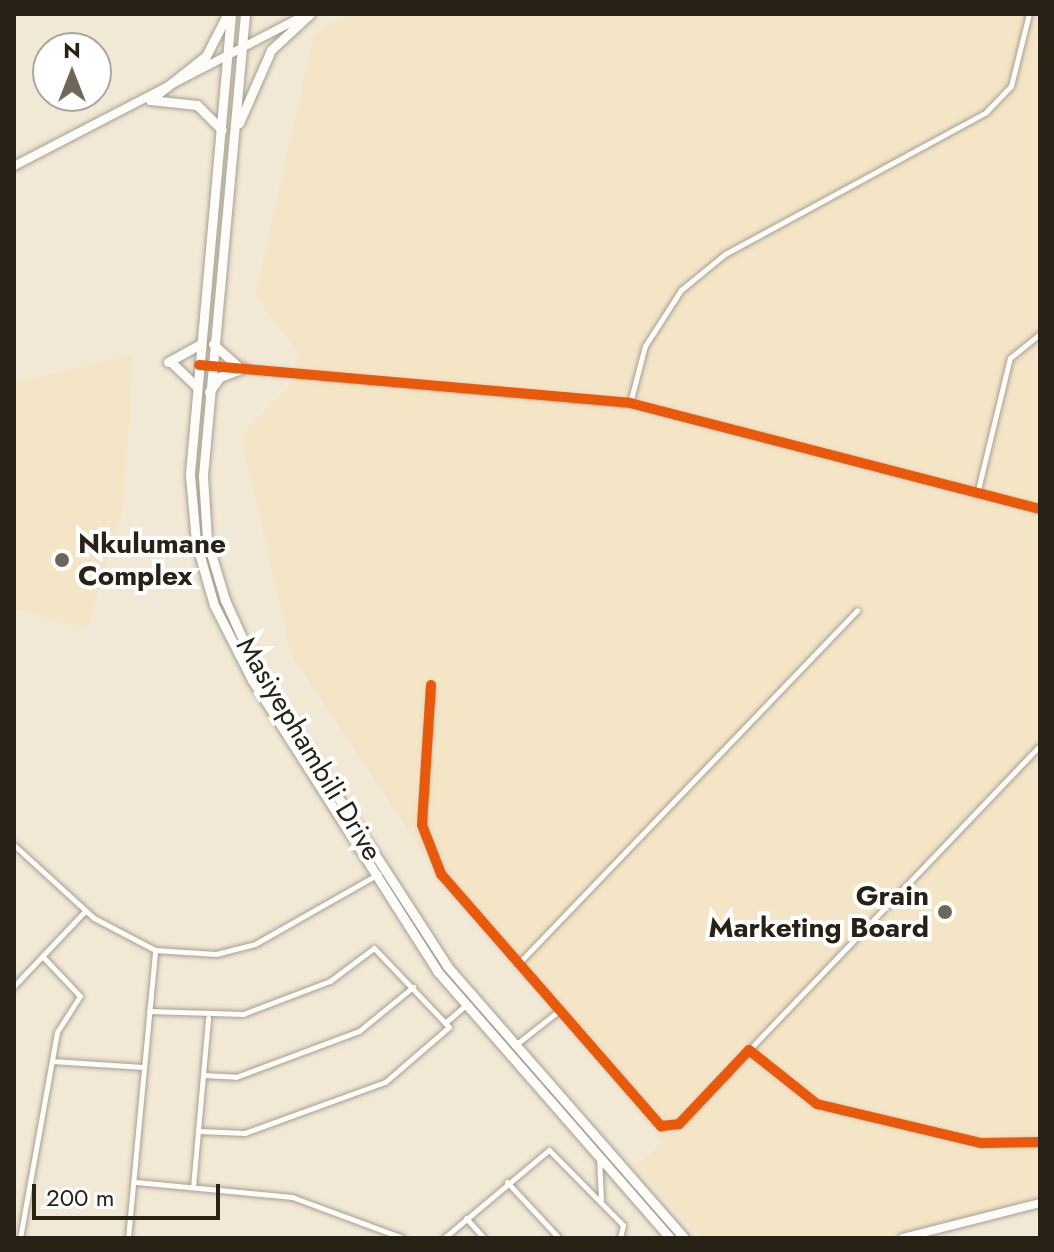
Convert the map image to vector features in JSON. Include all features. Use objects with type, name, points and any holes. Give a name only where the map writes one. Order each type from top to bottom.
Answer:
[{"type":"main road","name":"Masiyephambili Drive","points":[[229,14],[222,130],[190,491],[214,605],[252,680],[467,1005],[670,1238]]},
{"type":"main road","points":[[150,100],[206,56],[229,14]]},
{"type":"main road","name":"Masiyephambili Drive","points":[[245,14],[208,394],[204,513],[225,600],[259,675],[378,874],[447,966],[684,1238]]},
{"type":"main road","points":[[14,166],[150,100],[308,14]]},
{"type":"main road","points":[[235,133],[271,50],[308,14]]},
{"type":"main road","points":[[150,100],[197,105],[222,130]]},
{"type":"main road","points":[[197,389],[170,362],[201,344]]},
{"type":"main road","points":[[208,394],[220,377],[242,368],[213,344]]},
{"type":"main road","points":[[903,1238],[1040,1203]]},
{"type":"street","points":[[630,403],[645,346],[681,290],[725,254],[986,112],[1011,86],[1029,14]]},
{"type":"street","points":[[977,494],[1010,358],[1040,334]]},
{"type":"street","points":[[199,365],[630,403],[1040,509]]},
{"type":"street","points":[[518,964],[857,610]]},
{"type":"street","points":[[431,685],[426,837],[441,874],[556,1013],[666,1127],[679,1124],[1040,746]]},
{"type":"street","points":[[14,845],[85,911],[155,950],[230,952],[378,874]]},
{"type":"street","points":[[14,986],[85,911]]},
{"type":"street","points":[[149,1011],[208,1018],[243,1014],[330,981],[374,948],[449,1029],[385,1082],[245,1133],[198,1131]]},
{"type":"street","points":[[128,1238],[136,1182],[143,1067],[155,950]]},
{"type":"street","points":[[20,1238],[57,1030],[80,992],[43,957]]},
{"type":"street","points":[[203,1075],[236,1077],[359,1031],[413,987]]},
{"type":"street","points":[[445,1023],[467,1005]]},
{"type":"street","points":[[507,1052],[556,1013]]},
{"type":"street","points":[[193,1187],[208,1018]]},
{"type":"street","points":[[749,1050],[817,1104],[981,1143],[1040,1142]]},
{"type":"street","points":[[52,1061],[143,1067]]},
{"type":"street","points":[[444,1238],[507,1182],[553,1151],[624,1226],[620,1238]]},
{"type":"street","points":[[600,1155],[601,1201]]},
{"type":"street","points":[[136,1182],[292,1197],[403,1238]]},
{"type":"street","points":[[507,1182],[559,1238]]},
{"type":"street","points":[[466,1218],[484,1238]]},
{"type":"shaded area","points":[[349,14],[1040,14],[1040,1197],[886,1238],[701,1238],[635,1166],[664,1142],[435,870],[291,654],[241,436],[296,380],[298,353],[255,295],[314,34]]},
{"type":"shaded area","points":[[133,354],[124,505],[87,629],[14,609],[14,382]]},
{"type":"cycle path","points":[[199,365],[630,403],[1040,509]]},
{"type":"cycle path","points":[[431,685],[422,825],[441,874],[661,1126],[679,1124],[749,1050],[817,1104],[981,1143],[1040,1142]]},
{"type":"place","name":"Nkulumane Complex","points":[[62,560]]},
{"type":"place","name":"Grain Marketing Board","points":[[945,912]]}]
